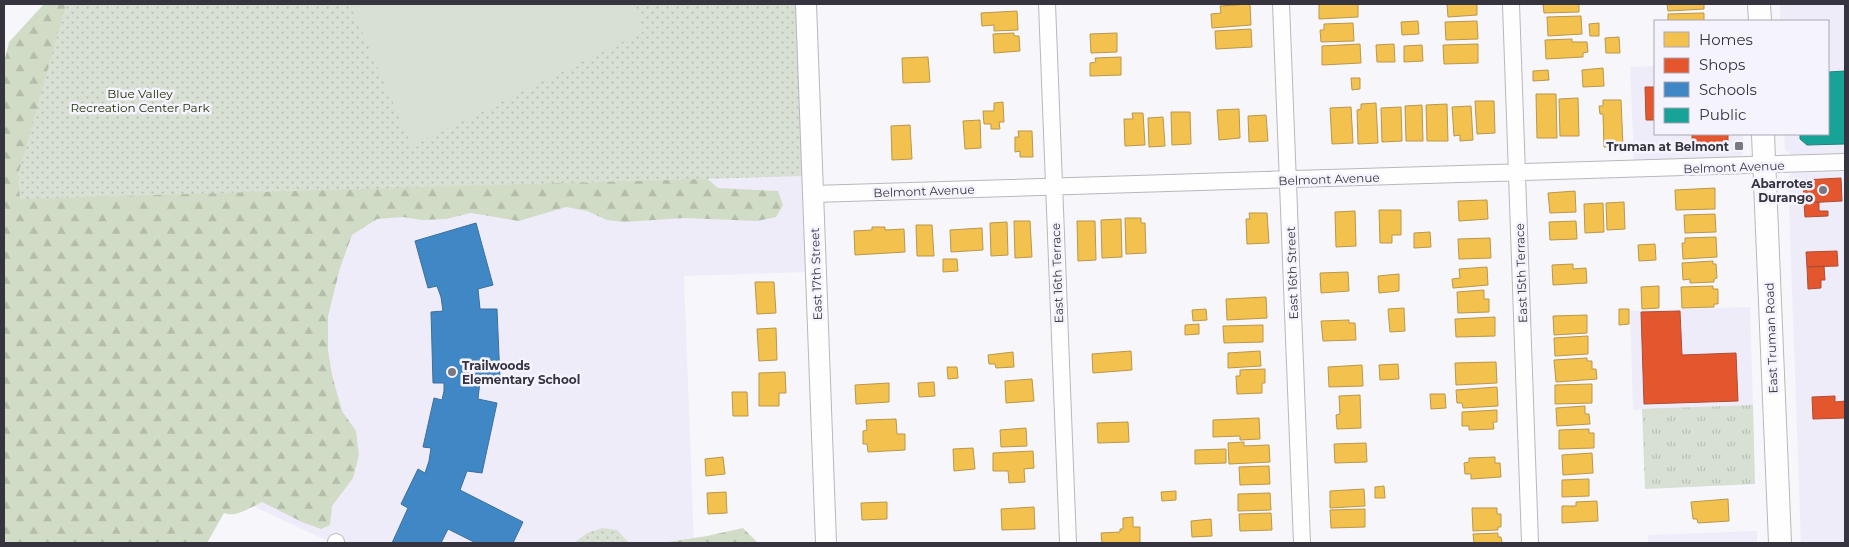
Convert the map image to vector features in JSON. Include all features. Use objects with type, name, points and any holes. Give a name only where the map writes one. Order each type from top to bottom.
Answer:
[{"type":"main road","points":[[1759,4],[1760,20]]},
{"type":"main road","name":"East Truman Road","points":[[1763,135],[1780,543]]},
{"type":"street","name":"East 17th Street","points":[[806,4],[826,543]]},
{"type":"street","name":"East 16th Terrace","points":[[1047,4],[1068,543]]},
{"type":"street","name":"East 16th Street","points":[[1281,4],[1302,543]]},
{"type":"street","name":"East 15th Terrace","points":[[1511,4],[1530,543]]},
{"type":"street","name":"Belmont Avenue","points":[[813,194],[1845,162]]},
{"type":"shaded area","points":[[1780,4],[1845,4],[1845,153],[1792,155],[1785,150],[1784,135],[1829,135],[1829,20],[1780,20]]},
{"type":"shaded area","points":[[1654,66],[1654,135],[1743,135],[1743,153],[1738,158],[1634,160],[1630,67]]},
{"type":"shaded area","points":[[1845,172],[1845,543],[1801,543],[1788,177],[1792,173]]},
{"type":"shaded area","name":"Trailwoods Elementary School","points":[[805,176],[809,272],[684,276],[694,543],[332,543],[242,501],[210,194]]},
{"type":"shaded area","points":[[1750,307],[1753,405],[1633,410],[1630,311]]},
{"type":"shaded area","points":[[1757,531],[1757,543],[1648,543],[1648,535]]},
{"type":"green space","points":[[44,4],[151,4],[695,168],[718,188],[778,191],[783,205],[776,217],[757,221],[684,218],[624,222],[607,220],[587,211],[566,207],[519,221],[471,213],[446,219],[422,220],[403,217],[377,219],[352,235],[340,268],[328,316],[328,350],[332,375],[342,411],[356,431],[359,455],[353,478],[332,506],[330,525],[321,529],[302,522],[262,502],[238,513],[224,513],[207,543],[4,543],[4,63],[9,42]]},
{"type":"green space","name":"Blue Valley Recreation Center Park","points":[[66,4],[798,4],[805,176],[20,199],[18,175]]},
{"type":"green space","points":[[365,4],[633,4],[645,31],[412,146],[352,9]]},
{"type":"green space","points":[[1753,405],[1755,484],[1645,489],[1642,409]]},
{"type":"green space","points":[[602,528],[617,530],[629,543],[574,543],[587,533]]},
{"type":"green space","points":[[743,528],[758,543],[662,543],[707,536]]},
{"type":"building: Homes","points":[[1250,4],[1251,25],[1212,28],[1211,14],[1221,13],[1220,6]]},
{"type":"building: Homes","points":[[1319,4],[1358,4],[1358,17],[1319,19]]},
{"type":"building: Homes","points":[[1447,4],[1477,4],[1477,15],[1448,17]]},
{"type":"building: Homes","points":[[1543,4],[1579,4],[1579,12],[1544,13]]},
{"type":"building: Homes","points":[[1667,4],[1704,4],[1704,9],[1668,11]]},
{"type":"building: Homes","points":[[1017,11],[1018,30],[994,31],[994,25],[982,26],[981,13]]},
{"type":"building: Homes","points":[[1704,13],[1704,20],[1668,20],[1668,14]]},
{"type":"building: Homes","points":[[1581,16],[1582,34],[1548,36],[1547,17]]},
{"type":"building: Homes","points":[[1418,21],[1419,34],[1402,35],[1401,22]]},
{"type":"building: Homes","points":[[1477,21],[1478,39],[1446,40],[1445,22]]},
{"type":"building: Homes","points":[[1353,23],[1354,41],[1321,42],[1320,30],[1324,30],[1324,24]]},
{"type":"building: Homes","points":[[1599,23],[1599,36],[1590,36],[1589,24]]},
{"type":"building: Homes","points":[[1251,29],[1252,47],[1216,49],[1215,31]]},
{"type":"building: Homes","points":[[1014,33],[1014,36],[1019,36],[1020,51],[994,53],[993,34]]},
{"type":"building: Homes","points":[[1117,33],[1117,52],[1091,53],[1090,34]]},
{"type":"building: Homes","points":[[1619,37],[1620,53],[1606,53],[1605,38]]},
{"type":"building: Homes","points":[[1572,39],[1572,42],[1587,42],[1588,52],[1583,53],[1583,57],[1546,59],[1545,40]]},
{"type":"building: Homes","points":[[1360,44],[1361,63],[1322,65],[1322,46]]},
{"type":"building: Homes","points":[[1394,44],[1395,62],[1377,62],[1376,45]]},
{"type":"building: Homes","points":[[1478,44],[1478,63],[1444,64],[1443,45]]},
{"type":"building: Homes","points":[[1422,45],[1423,61],[1404,62],[1404,46]]},
{"type":"building: Homes","points":[[928,57],[930,82],[903,83],[902,58]]},
{"type":"building: Homes","points":[[1121,57],[1121,75],[1090,76],[1090,63],[1096,62],[1095,58]]},
{"type":"building: Homes","points":[[1603,68],[1604,86],[1583,87],[1582,70]]},
{"type":"building: Homes","points":[[1548,70],[1549,80],[1533,81],[1533,71]]},
{"type":"building: Homes","points":[[1351,78],[1360,78],[1360,89],[1352,90]]},
{"type":"building: Homes","points":[[1536,94],[1556,94],[1557,138],[1537,138]]},
{"type":"building: Homes","points":[[1578,98],[1579,136],[1560,136],[1559,99]]},
{"type":"building: Homes","points":[[1603,100],[1621,100],[1623,147],[1604,147],[1603,114],[1600,114],[1599,106],[1603,106]]},
{"type":"building: Homes","points":[[1475,101],[1494,101],[1495,133],[1477,134]]},
{"type":"building: Homes","points":[[1003,102],[1004,122],[999,122],[1000,129],[991,129],[991,124],[984,124],[983,111],[994,111],[994,103]]},
{"type":"building: Homes","points":[[1376,103],[1378,143],[1358,144],[1357,110],[1361,109],[1361,104]]},
{"type":"building: Homes","points":[[1447,104],[1448,141],[1427,141],[1426,105]]},
{"type":"building: Homes","points":[[1422,105],[1423,141],[1406,141],[1405,106]]},
{"type":"building: Homes","points":[[1471,106],[1473,140],[1460,141],[1460,135],[1454,136],[1452,107]]},
{"type":"building: Homes","points":[[1351,107],[1353,143],[1332,144],[1330,108]]},
{"type":"building: Homes","points":[[1401,107],[1402,141],[1382,142],[1381,108]]},
{"type":"building: Homes","points":[[1239,109],[1240,138],[1219,140],[1217,110]]},
{"type":"building: Homes","points":[[1171,112],[1190,112],[1191,144],[1172,145]]},
{"type":"building: Homes","points":[[1132,113],[1143,113],[1145,145],[1125,146],[1124,119],[1133,119]]},
{"type":"building: Homes","points":[[1266,115],[1268,141],[1249,142],[1248,116]]},
{"type":"building: Homes","points":[[1163,117],[1165,146],[1149,147],[1148,118]]},
{"type":"building: Homes","points":[[980,120],[981,148],[965,149],[963,121]]},
{"type":"building: Homes","points":[[910,125],[912,159],[892,160],[891,126]]},
{"type":"building: Homes","points":[[1018,131],[1032,131],[1033,157],[1020,157],[1020,151],[1015,152],[1015,137],[1019,137]]},
{"type":"building: Homes","points":[[1715,188],[1715,209],[1676,210],[1675,190]]},
{"type":"building: Homes","points":[[1575,191],[1576,212],[1550,213],[1548,193]]},
{"type":"building: Homes","points":[[1487,200],[1488,219],[1459,221],[1458,201]]},
{"type":"building: Homes","points":[[1624,202],[1625,229],[1607,230],[1606,203]]},
{"type":"building: Homes","points":[[1603,203],[1604,232],[1585,233],[1584,204]]},
{"type":"building: Homes","points":[[1379,210],[1401,210],[1401,235],[1392,235],[1392,243],[1380,243]]},
{"type":"building: Homes","points":[[1355,211],[1356,246],[1336,247],[1335,212]]},
{"type":"building: Homes","points":[[1249,213],[1267,213],[1269,243],[1247,244],[1246,219],[1250,219]]},
{"type":"building: Homes","points":[[1715,214],[1716,232],[1685,233],[1684,215]]},
{"type":"building: Homes","points":[[1125,218],[1141,218],[1141,223],[1145,223],[1146,253],[1126,254]]},
{"type":"building: Homes","points":[[1121,219],[1122,257],[1102,258],[1101,220]]},
{"type":"building: Homes","points":[[1014,221],[1030,221],[1032,257],[1015,258]]},
{"type":"building: Homes","points":[[1077,221],[1095,221],[1096,260],[1078,261]]},
{"type":"building: Homes","points":[[1576,221],[1577,239],[1550,240],[1549,222]]},
{"type":"building: Homes","points":[[1007,222],[1008,255],[991,256],[990,223]]},
{"type":"building: Homes","points":[[916,225],[932,225],[934,256],[917,256]]},
{"type":"building: Homes","points":[[872,227],[885,227],[885,230],[904,229],[905,252],[855,255],[854,231],[872,230]]},
{"type":"building: Homes","points":[[982,228],[983,250],[951,252],[950,230]]},
{"type":"building: Homes","points":[[1430,232],[1431,247],[1414,248],[1414,233]]},
{"type":"building: Homes","points":[[1716,237],[1717,257],[1683,259],[1682,243],[1685,243],[1685,238]]},
{"type":"building: Homes","points":[[1490,238],[1491,258],[1459,259],[1458,239]]},
{"type":"building: Homes","points":[[1655,244],[1656,260],[1639,261],[1638,245]]},
{"type":"building: Homes","points":[[943,259],[957,259],[958,271],[943,272]]},
{"type":"building: Homes","points":[[1713,261],[1713,264],[1716,264],[1717,278],[1714,279],[1714,282],[1690,283],[1690,279],[1683,280],[1682,263]]},
{"type":"building: Homes","points":[[1573,264],[1573,269],[1586,268],[1587,283],[1553,285],[1552,265]]},
{"type":"building: Homes","points":[[1487,267],[1488,285],[1453,288],[1452,279],[1460,278],[1459,269]]},
{"type":"building: Homes","points":[[1348,272],[1349,291],[1321,293],[1320,273]]},
{"type":"building: Homes","points":[[1399,274],[1399,291],[1379,293],[1378,276]]},
{"type":"building: Homes","points":[[755,282],[774,282],[776,313],[757,314]]},
{"type":"building: Homes","points":[[1659,286],[1659,308],[1642,309],[1641,287]]},
{"type":"building: Homes","points":[[1713,286],[1713,289],[1718,289],[1718,304],[1714,304],[1714,307],[1682,308],[1681,287]]},
{"type":"building: Homes","points":[[1484,290],[1484,299],[1489,299],[1489,312],[1458,313],[1457,292]]},
{"type":"building: Homes","points":[[1266,297],[1267,318],[1227,320],[1226,299]]},
{"type":"building: Homes","points":[[1404,308],[1405,331],[1390,332],[1388,309]]},
{"type":"building: Homes","points":[[1206,309],[1207,320],[1193,321],[1192,310]]},
{"type":"building: Homes","points":[[1619,309],[1629,309],[1629,324],[1619,325]]},
{"type":"building: Homes","points":[[1587,315],[1587,333],[1554,335],[1553,316]]},
{"type":"building: Homes","points":[[1495,317],[1495,336],[1456,337],[1455,319]]},
{"type":"building: Homes","points":[[1349,320],[1349,323],[1355,323],[1356,340],[1323,341],[1321,321]]},
{"type":"building: Homes","points":[[1199,324],[1199,334],[1185,335],[1185,325]]},
{"type":"building: Homes","points":[[1263,325],[1263,342],[1224,343],[1223,326]]},
{"type":"building: Homes","points":[[776,328],[777,360],[759,361],[757,329]]},
{"type":"building: Homes","points":[[1588,336],[1588,354],[1555,356],[1554,338]]},
{"type":"building: Homes","points":[[1131,351],[1132,370],[1093,373],[1092,354]]},
{"type":"building: Homes","points":[[1260,351],[1261,366],[1228,368],[1228,353]]},
{"type":"building: Homes","points":[[1013,352],[1014,367],[996,368],[995,364],[989,364],[988,355]]},
{"type":"building: Homes","points":[[1587,358],[1587,361],[1592,361],[1592,369],[1596,369],[1597,379],[1556,382],[1554,360]]},
{"type":"building: Homes","points":[[1496,362],[1497,383],[1456,385],[1455,363]]},
{"type":"building: Homes","points":[[1398,364],[1399,379],[1380,380],[1379,365]]},
{"type":"building: Homes","points":[[1362,365],[1363,386],[1329,387],[1328,367]]},
{"type":"building: Homes","points":[[947,367],[957,367],[958,378],[948,379]]},
{"type":"building: Homes","points":[[1265,369],[1265,383],[1262,383],[1262,393],[1237,394],[1236,376],[1240,376],[1240,370]]},
{"type":"building: Homes","points":[[785,372],[786,393],[779,393],[779,406],[759,406],[759,373]]},
{"type":"building: Homes","points":[[1032,379],[1034,401],[1006,403],[1005,381]]},
{"type":"building: Homes","points":[[934,382],[935,396],[919,397],[918,383]]},
{"type":"building: Homes","points":[[889,383],[889,402],[856,404],[855,385]]},
{"type":"building: Homes","points":[[1592,384],[1592,403],[1555,404],[1555,385]]},
{"type":"building: Homes","points":[[1497,387],[1498,406],[1463,408],[1462,403],[1457,403],[1456,390]]},
{"type":"building: Homes","points":[[732,392],[747,392],[748,416],[733,416]]},
{"type":"building: Homes","points":[[1430,394],[1445,394],[1446,408],[1431,409]]},
{"type":"building: Homes","points":[[1360,395],[1361,428],[1337,429],[1336,415],[1340,414],[1339,396]]},
{"type":"building: Homes","points":[[1585,406],[1585,414],[1589,414],[1590,424],[1557,426],[1556,408]]},
{"type":"building: Homes","points":[[1497,410],[1497,422],[1493,422],[1494,429],[1469,430],[1469,426],[1462,426],[1462,412]]},
{"type":"building: Homes","points":[[1259,418],[1260,439],[1240,440],[1240,436],[1213,437],[1213,420]]},
{"type":"building: Homes","points":[[896,419],[897,434],[905,434],[905,450],[868,452],[867,444],[863,444],[863,431],[867,430],[866,420]]},
{"type":"building: Homes","points":[[1128,422],[1129,442],[1098,443],[1097,423]]},
{"type":"building: Homes","points":[[1026,428],[1027,446],[1001,447],[1000,430]]},
{"type":"building: Homes","points":[[1589,429],[1589,433],[1594,433],[1594,448],[1559,449],[1559,430]]},
{"type":"building: Homes","points":[[1244,442],[1244,446],[1269,445],[1270,462],[1229,464],[1228,443]]},
{"type":"building: Homes","points":[[1366,443],[1367,462],[1335,463],[1334,444]]},
{"type":"building: Homes","points":[[973,448],[975,469],[954,471],[953,449]]},
{"type":"building: Homes","points":[[1226,449],[1226,463],[1195,464],[1195,450]]},
{"type":"building: Homes","points":[[1033,451],[1034,468],[1024,469],[1025,482],[1009,483],[1008,471],[993,471],[993,453]]},
{"type":"building: Homes","points":[[1592,453],[1593,473],[1563,475],[1562,455]]},
{"type":"building: Homes","points":[[723,457],[725,474],[706,476],[705,459]]},
{"type":"building: Homes","points":[[1495,457],[1495,463],[1500,463],[1501,477],[1471,479],[1471,474],[1465,474],[1464,463],[1469,462],[1469,458]]},
{"type":"building: Homes","points":[[1269,466],[1270,484],[1240,485],[1239,467]]},
{"type":"building: Homes","points":[[1589,479],[1589,496],[1562,497],[1562,480]]},
{"type":"building: Homes","points":[[1384,486],[1385,498],[1375,498],[1375,487]]},
{"type":"building: Homes","points":[[1364,489],[1365,506],[1330,508],[1330,491]]},
{"type":"building: Homes","points":[[1176,491],[1176,500],[1162,501],[1161,492]]},
{"type":"building: Homes","points":[[726,492],[727,513],[708,514],[707,493]]},
{"type":"building: Homes","points":[[1270,493],[1271,510],[1238,511],[1238,494]]},
{"type":"building: Homes","points":[[1728,499],[1729,521],[1698,523],[1697,519],[1693,519],[1691,502]]},
{"type":"building: Homes","points":[[1597,501],[1598,521],[1562,523],[1562,506],[1576,506],[1576,502]]},
{"type":"building: Homes","points":[[887,502],[887,519],[862,520],[861,503]]},
{"type":"building: Homes","points":[[1034,507],[1035,529],[1002,530],[1001,509]]},
{"type":"building: Homes","points":[[1472,508],[1497,508],[1497,514],[1501,514],[1501,527],[1498,527],[1498,530],[1473,531]]},
{"type":"building: Homes","points":[[1365,509],[1365,527],[1331,528],[1330,510]]},
{"type":"building: Homes","points":[[1271,513],[1272,530],[1240,531],[1239,514]]},
{"type":"building: Homes","points":[[1133,517],[1133,527],[1140,527],[1140,543],[1102,543],[1101,533],[1120,532],[1120,529],[1123,529],[1123,518]]},
{"type":"building: Homes","points":[[1211,519],[1212,536],[1192,537],[1191,521]]},
{"type":"building: Homes","points":[[1498,533],[1502,543],[1474,543],[1473,534]]},
{"type":"building: Shops","points":[[1645,87],[1654,87],[1654,120],[1646,120]]},
{"type":"building: Shops","points":[[1692,135],[1728,135],[1728,145],[1692,146]]},
{"type":"building: Shops","name":"Abarrotes Durango","points":[[1841,178],[1842,201],[1804,203],[1803,180]]},
{"type":"building: Shops","points":[[1819,202],[1819,211],[1828,211],[1828,216],[1805,217],[1804,203]]},
{"type":"building: Shops","points":[[1837,251],[1838,266],[1807,267],[1806,252]]},
{"type":"building: Shops","points":[[1824,266],[1825,280],[1821,280],[1821,288],[1808,289],[1807,267]]},
{"type":"building: Shops","points":[[1680,311],[1682,355],[1736,353],[1738,401],[1644,404],[1641,312]]},
{"type":"building: Shops","points":[[1835,396],[1835,402],[1845,401],[1845,418],[1813,419],[1812,397]]},
{"type":"building: Schools","points":[[476,223],[493,285],[478,289],[480,309],[497,309],[500,379],[480,381],[478,399],[497,403],[482,473],[467,471],[460,490],[523,522],[513,543],[476,543],[448,529],[441,543],[392,543],[408,508],[401,504],[418,469],[425,473],[431,448],[423,447],[434,398],[442,400],[444,391],[444,383],[433,383],[431,312],[443,311],[441,297],[437,286],[428,288],[415,241]]},
{"type":"building: Public","points":[[1845,71],[1845,144],[1807,145],[1800,139],[1800,135],[1829,135],[1829,72]]},
{"type":"place","name":"Truman at Belmont","points":[[1739,146]]},
{"type":"place","name":"Abarrotes Durango","points":[[1823,190]]},
{"type":"place","name":"Trailwoods Elementary School","points":[[452,372]]}]
